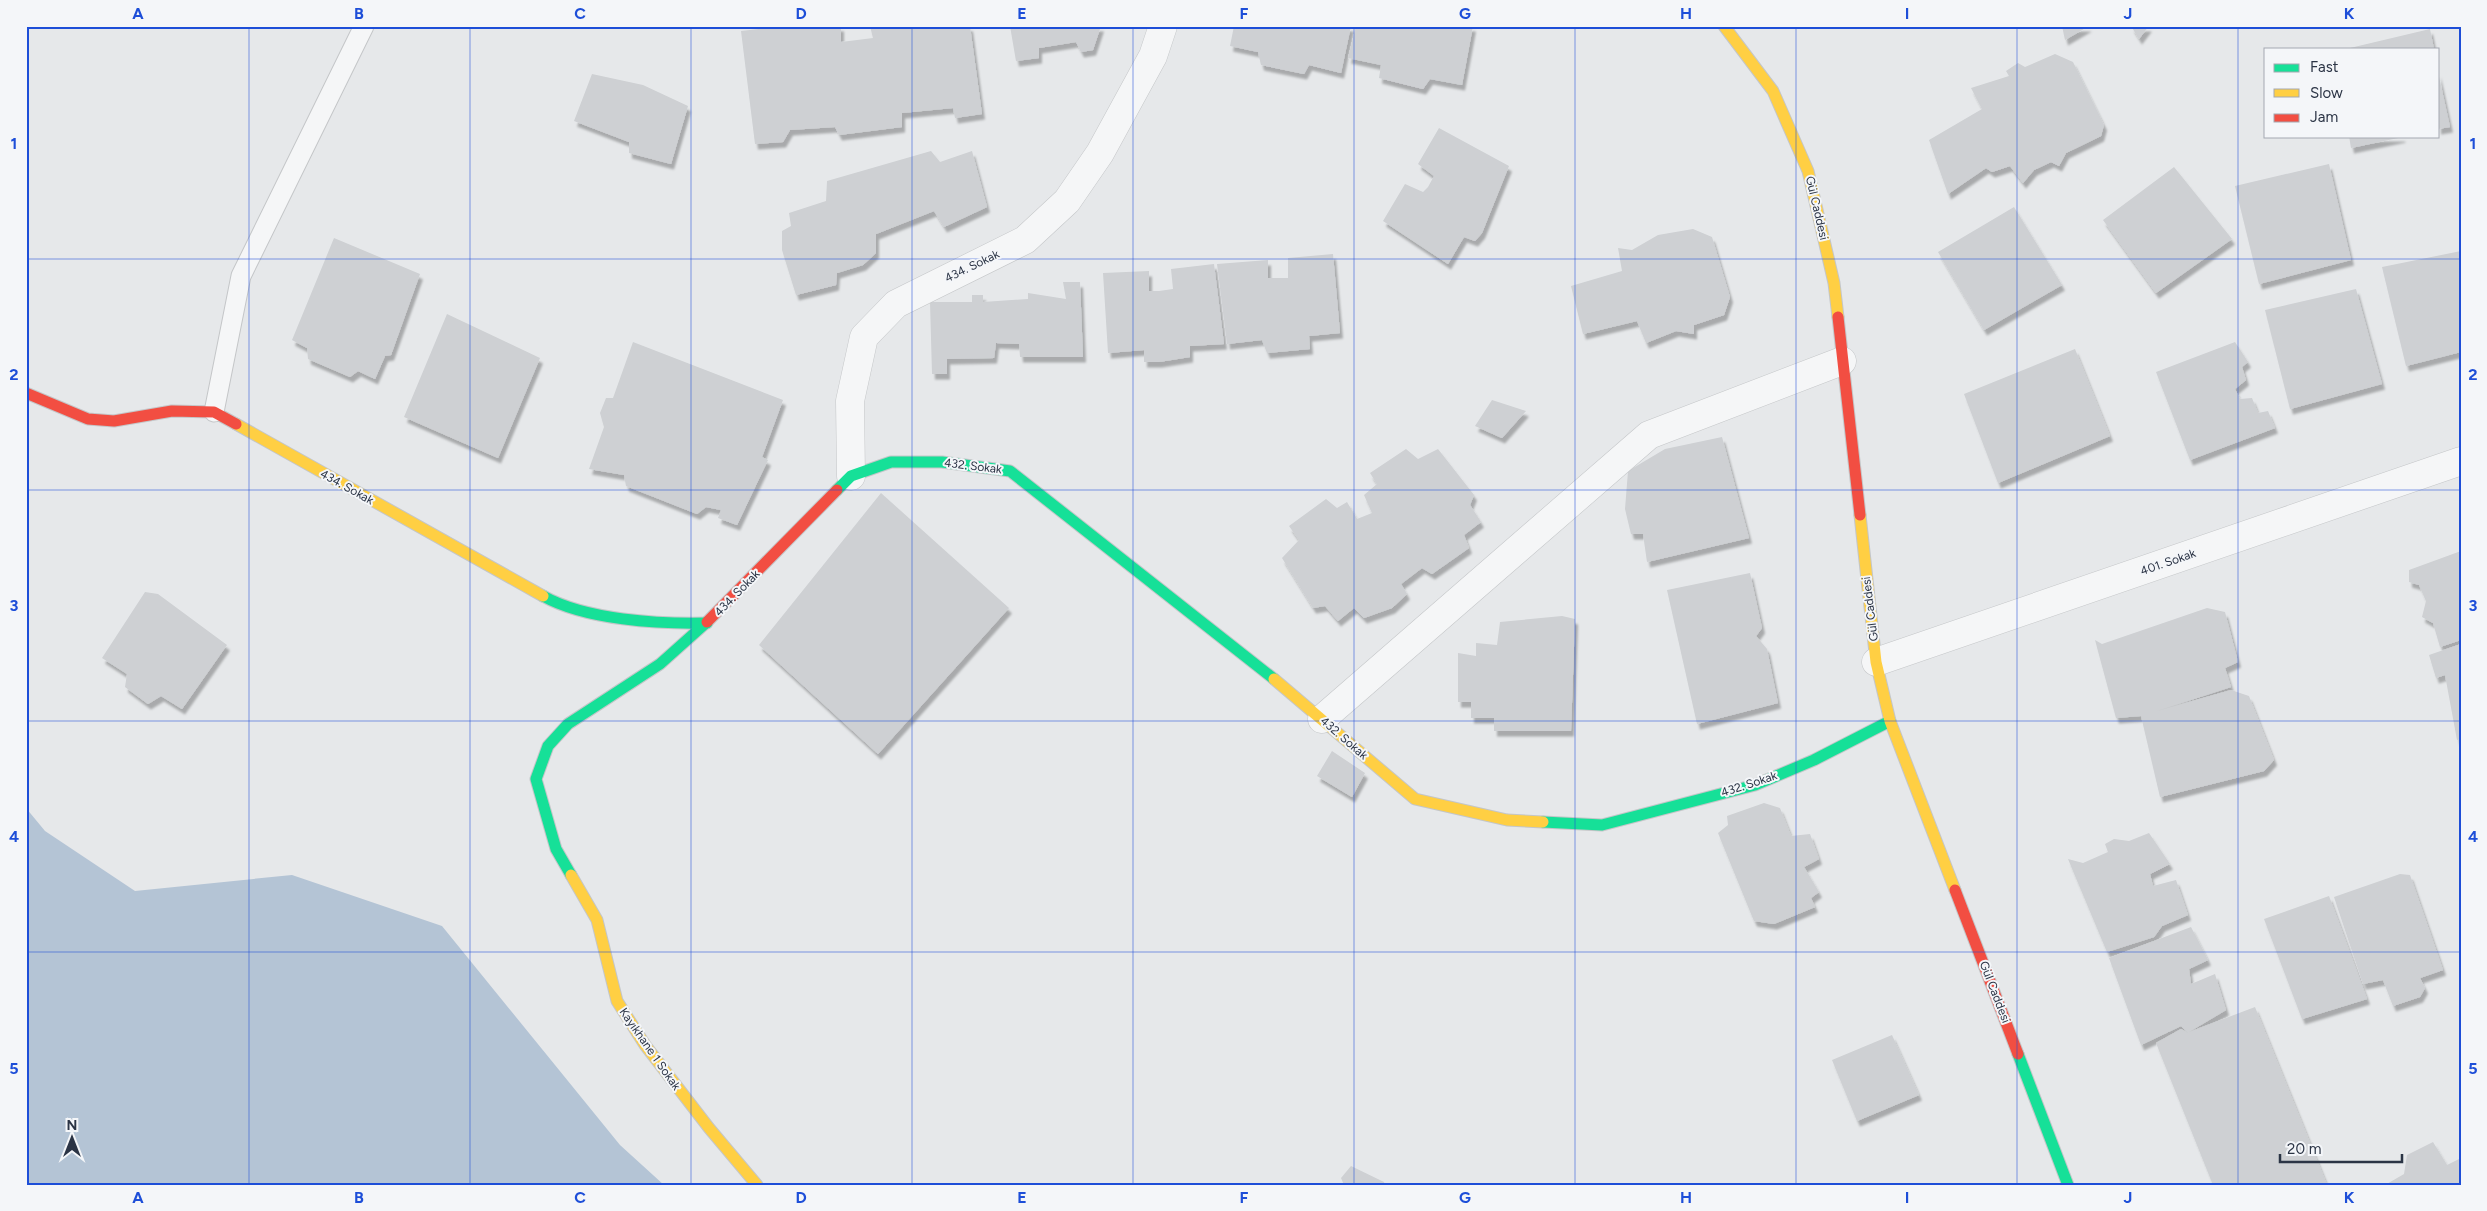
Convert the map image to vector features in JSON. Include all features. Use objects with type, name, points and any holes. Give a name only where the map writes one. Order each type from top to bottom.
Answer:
[{"type":"street","name":"434. Sokak","points":[[26,394],[88,420],[114,421],[172,411],[214,412],[550,600],[591,614],[634,621],[670,625],[707,623],[850,476],[850,401],[864,337],[896,304],[1025,240],[1067,201],[1100,154],[1153,56],[1163,26]]},
{"type":"street","name":"Gül Caddesi","points":[[1724,26],[1774,91],[1808,171],[1834,283],[1876,662],[1890,721],[2068,1185]]},
{"type":"street","points":[[1322,719],[1649,435],[1842,362]]},
{"type":"street","name":"401. Sokak","points":[[1876,662],[2461,461]]},
{"type":"street","name":"432. Sokak","points":[[850,476],[891,462],[942,462],[1010,471],[1069,515],[1322,719],[1415,799],[1507,820],[1602,825],[1755,785],[1814,760],[1890,721]]},
{"type":"street","name":"Kayıkhane 1 Sokak","points":[[707,623],[660,664],[568,724],[548,746],[536,779],[556,848],[597,920],[617,1001],[645,1045],[709,1128],[757,1185]]},
{"type":"lane","points":[[214,412],[241,276],[364,26]]},
{"type":"water","points":[[26,808],[45,831],[135,891],[292,875],[442,926],[620,1145],[664,1185],[26,1185]]},
{"type":"building","points":[[784,26],[841,26],[841,42],[873,38],[870,26],[970,26],[982,114],[955,118],[953,108],[902,113],[902,127],[839,135],[835,127],[790,130],[783,142],[755,144],[741,31]]},
{"type":"building","points":[[1010,26],[1101,26],[1093,50],[1081,52],[1076,42],[1039,48],[1039,58],[1016,61]]},
{"type":"building","points":[[1234,26],[1351,26],[1341,73],[1309,65],[1304,74],[1261,65],[1258,52],[1230,46]]},
{"type":"building","points":[[1356,26],[1473,26],[1462,85],[1430,79],[1423,89],[1379,78],[1381,65],[1348,58]]},
{"type":"building","points":[[2062,26],[2089,26],[2065,40]]},
{"type":"building","points":[[2131,26],[2149,26],[2139,39]]},
{"type":"building","points":[[2430,29],[2434,48],[2350,48]]},
{"type":"building","points":[[2055,54],[2073,62],[2104,125],[2101,136],[2066,153],[2059,166],[2051,162],[2034,170],[2023,183],[2010,166],[1992,172],[1986,168],[1948,194],[1929,140],[1982,109],[1971,88],[2009,76],[2006,71],[2018,63],[2025,67]]},
{"type":"building","points":[[592,74],[643,85],[688,106],[671,164],[629,153],[629,142],[574,121]]},
{"type":"building","points":[[2440,81],[2450,127],[2440,129]]},
{"type":"building","points":[[1439,128],[1509,166],[1482,233],[1475,241],[1464,237],[1448,264],[1383,221],[1405,184],[1423,192],[1428,187],[1434,176],[1418,164]]},
{"type":"building","points":[[2349,138],[2398,138],[2351,148]]},
{"type":"building","points":[[931,151],[940,162],[972,151],[987,207],[944,227],[934,211],[876,234],[876,253],[863,265],[837,273],[836,285],[796,295],[782,250],[782,231],[791,226],[789,213],[826,201],[827,181]]},
{"type":"building","points":[[2329,164],[2351,260],[2259,284],[2235,186]]},
{"type":"building","points":[[2174,167],[2232,239],[2156,293],[2103,220]]},
{"type":"building","points":[[2014,207],[2062,285],[1984,330],[1938,252]]},
{"type":"building","points":[[1693,229],[1712,237],[1730,297],[1724,315],[1694,325],[1694,334],[1676,331],[1646,343],[1637,321],[1583,334],[1571,286],[1622,271],[1618,248],[1632,250],[1658,235]]},
{"type":"building","points":[[334,238],[420,274],[391,355],[385,356],[375,379],[358,371],[350,377],[308,359],[307,348],[292,340]]},
{"type":"building","points":[[2461,251],[2461,352],[2406,366],[2382,267]]},
{"type":"building","points":[[1333,254],[1340,333],[1309,336],[1310,349],[1267,353],[1262,340],[1227,344],[1217,264],[1268,260],[1268,278],[1288,278],[1288,258]]},
{"type":"building","points":[[1214,264],[1224,344],[1190,346],[1190,357],[1159,362],[1144,362],[1144,350],[1108,353],[1103,273],[1149,271],[1149,291],[1159,291],[1173,289],[1171,269]]},
{"type":"building","points":[[1063,282],[1080,282],[1083,357],[1020,357],[1019,344],[996,343],[994,358],[947,359],[947,374],[932,374],[930,302],[972,302],[972,295],[983,295],[983,302],[1028,299],[1028,293],[1066,299]]},
{"type":"building","points":[[2356,289],[2382,384],[2290,409],[2265,310]]},
{"type":"building","points":[[447,314],[540,358],[498,458],[404,417]]},
{"type":"building","points":[[633,342],[783,400],[762,457],[768,460],[737,525],[718,518],[721,510],[706,507],[697,514],[626,486],[624,475],[589,469],[604,427],[600,413],[606,398],[613,398]]},
{"type":"building","points":[[2235,342],[2248,362],[2242,367],[2246,380],[2235,389],[2240,399],[2252,398],[2258,413],[2268,411],[2275,428],[2190,460],[2156,372]]},
{"type":"building","points":[[2075,349],[2110,436],[1998,483],[1964,394]]},
{"type":"building","points":[[1492,400],[1526,411],[1502,438],[1475,426]]},
{"type":"building","points":[[1722,437],[1749,538],[1647,562],[1643,534],[1631,534],[1625,509],[1628,471],[1665,449]]},
{"type":"building","points":[[1406,449],[1418,459],[1438,449],[1474,495],[1470,505],[1481,522],[1464,535],[1469,548],[1432,574],[1422,568],[1401,584],[1407,594],[1392,608],[1364,618],[1354,608],[1338,621],[1325,606],[1313,608],[1282,558],[1299,540],[1289,526],[1326,499],[1337,508],[1347,502],[1357,519],[1372,513],[1364,495],[1377,484],[1370,473]]},
{"type":"building","points":[[881,493],[1009,608],[878,754],[759,645]]},
{"type":"building","points":[[2461,551],[2461,640],[2440,647],[2433,623],[2422,617],[2426,601],[2419,585],[2409,582],[2409,570]]},
{"type":"building","points":[[1750,573],[1762,628],[1756,636],[1767,649],[1778,703],[1697,724],[1667,590]]},
{"type":"building","points":[[145,592],[158,594],[227,645],[182,709],[161,696],[148,704],[125,687],[127,674],[102,658]]},
{"type":"building","points":[[2207,608],[2225,612],[2238,662],[2225,668],[2231,687],[2157,711],[2231,690],[2249,696],[2274,760],[2264,771],[2160,797],[2141,716],[2116,718],[2095,640],[2102,644]]},
{"type":"building","points":[[1562,616],[1575,619],[1571,731],[1494,731],[1494,718],[1471,718],[1471,702],[1458,702],[1458,653],[1476,656],[1476,643],[1497,645],[1500,622]]},
{"type":"building","points":[[2461,644],[2461,739],[2457,740],[2445,675],[2436,678],[2429,655]]},
{"type":"building","points":[[1332,751],[1365,773],[1352,797],[1317,776]]},
{"type":"building","points":[[1764,803],[1780,808],[1791,836],[1810,834],[1819,859],[1804,867],[1819,892],[1811,898],[1815,907],[1774,924],[1754,921],[1718,833],[1728,825],[1727,816]]},
{"type":"building","points":[[2149,833],[2170,864],[2150,874],[2153,886],[2176,880],[2188,915],[2162,926],[2154,937],[2107,952],[2068,859],[2083,863],[2108,852],[2105,844],[2114,839],[2129,841]]},
{"type":"building","points":[[2400,874],[2410,875],[2443,970],[2420,978],[2425,988],[2420,997],[2393,1006],[2383,980],[2363,984],[2334,897]]},
{"type":"building","points":[[2329,896],[2367,999],[2302,1019],[2264,919]]},
{"type":"building","points":[[2191,927],[2208,960],[2189,969],[2191,984],[2215,974],[2226,1010],[2189,1032],[2255,1007],[2327,1185],[2213,1185],[2156,1043],[2181,1029],[2188,1033],[2181,1026],[2141,1045],[2109,958]]},
{"type":"building","points":[[1892,1035],[1919,1095],[1857,1121],[1832,1060]]},
{"type":"building","points":[[2433,1142],[2447,1165],[2461,1158],[2461,1185],[2385,1185],[2404,1174],[2407,1155]]},
{"type":"building","points":[[1351,1166],[1384,1182],[1385,1185],[1344,1185],[1341,1178]]},
{"type":"traffic: fast","points":[[837,490],[851,476],[891,462],[942,462],[1010,471],[1274,679]]},
{"type":"traffic: fast","points":[[543,596],[580,610],[623,619],[667,623],[707,623]]},
{"type":"traffic: fast","points":[[571,875],[556,849],[536,779],[548,746],[568,724],[660,664],[707,622]]},
{"type":"traffic: fast","points":[[1543,822],[1602,825],[1755,785],[1814,760],[1890,721]]},
{"type":"traffic: fast","points":[[2018,1054],[2068,1185]]},
{"type":"traffic: slow","points":[[1724,26],[1773,91],[1808,171],[1834,283],[1838,317]]},
{"type":"traffic: slow","points":[[236,424],[543,596]]},
{"type":"traffic: slow","points":[[1860,515],[1876,662],[1890,721],[1955,890]]},
{"type":"traffic: slow","points":[[1274,679],[1415,799],[1507,820],[1543,822]]},
{"type":"traffic: slow","points":[[571,875],[597,920],[617,1001],[645,1045],[709,1128],[757,1185]]},
{"type":"traffic: jam","points":[[1838,317],[1860,515]]},
{"type":"traffic: jam","points":[[26,393],[88,419],[114,421],[172,411],[214,412],[236,424]]},
{"type":"traffic: jam","points":[[707,622],[837,490]]},
{"type":"traffic: jam","points":[[1955,890],[2018,1054]]}]
